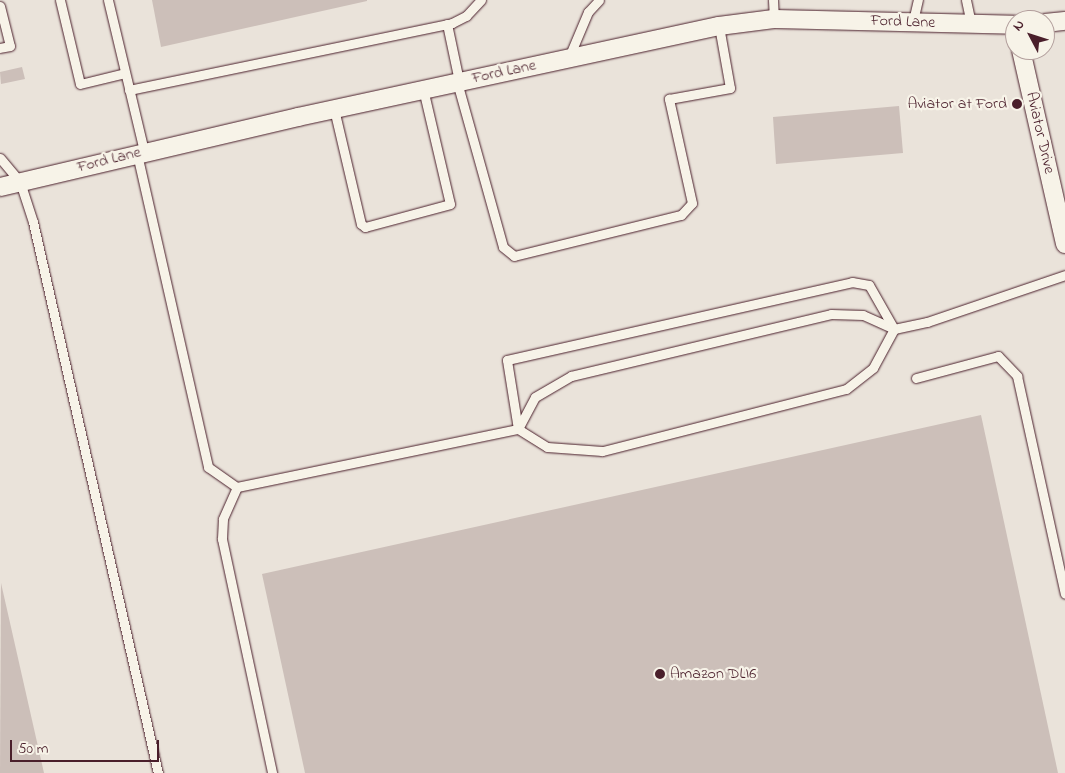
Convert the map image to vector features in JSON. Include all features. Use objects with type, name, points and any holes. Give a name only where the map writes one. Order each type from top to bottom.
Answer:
[{"type":"street","name":"Ford Lane","points":[[0,186],[141,152],[423,89],[719,26],[774,19],[1005,25]]},
{"type":"street","name":"Aviator Drive","points":[[1023,60],[1065,244]]},
{"type":"lane","points":[[60,0],[80,84],[125,73]]},
{"type":"lane","points":[[108,0],[129,90],[208,467],[237,487],[518,429],[547,447],[602,452],[846,389],[873,368],[894,329]]},
{"type":"lane","points":[[129,90],[447,24],[466,16],[481,0]]},
{"type":"lane","points":[[569,57],[588,12],[599,0]]},
{"type":"lane","points":[[773,0],[774,19]]},
{"type":"lane","points":[[913,21],[918,0]]},
{"type":"lane","points":[[966,0],[970,24]]},
{"type":"lane","points":[[0,6],[10,46],[0,48]]},
{"type":"lane","points":[[447,24],[458,82],[503,247],[514,256],[681,215],[692,203],[669,99],[730,88],[719,26]]},
{"type":"lane","points":[[334,109],[361,224],[365,227],[450,204],[423,89]]},
{"type":"lane","points":[[0,158],[20,182],[33,222],[158,773]]},
{"type":"lane","points":[[518,429],[535,397],[571,376],[831,314],[863,315],[894,329],[927,322],[1065,275]]},
{"type":"lane","points":[[518,429],[507,360],[852,282],[869,285],[894,329]]},
{"type":"lane","points":[[916,378],[998,356],[1017,376],[1065,594]]},
{"type":"lane","points":[[237,487],[223,519],[222,539],[272,773]]},
{"type":"shaded area","points":[[0,0],[1065,0],[1065,773],[0,773]]},
{"type":"building","points":[[152,0],[367,0],[367,1],[161,47]]},
{"type":"building","points":[[22,67],[25,79],[1,84],[0,72]]},
{"type":"building","points":[[899,106],[903,153],[776,164],[773,117]]},
{"type":"building","name":"Amazon DLI6","points":[[981,415],[1058,773],[305,773],[262,574]]},
{"type":"building","points":[[1,583],[44,773],[0,773]]},
{"type":"place","name":"Aviator at Ford","points":[[1017,104]]},
{"type":"place","name":"Amazon DLI6","points":[[660,674]]}]
